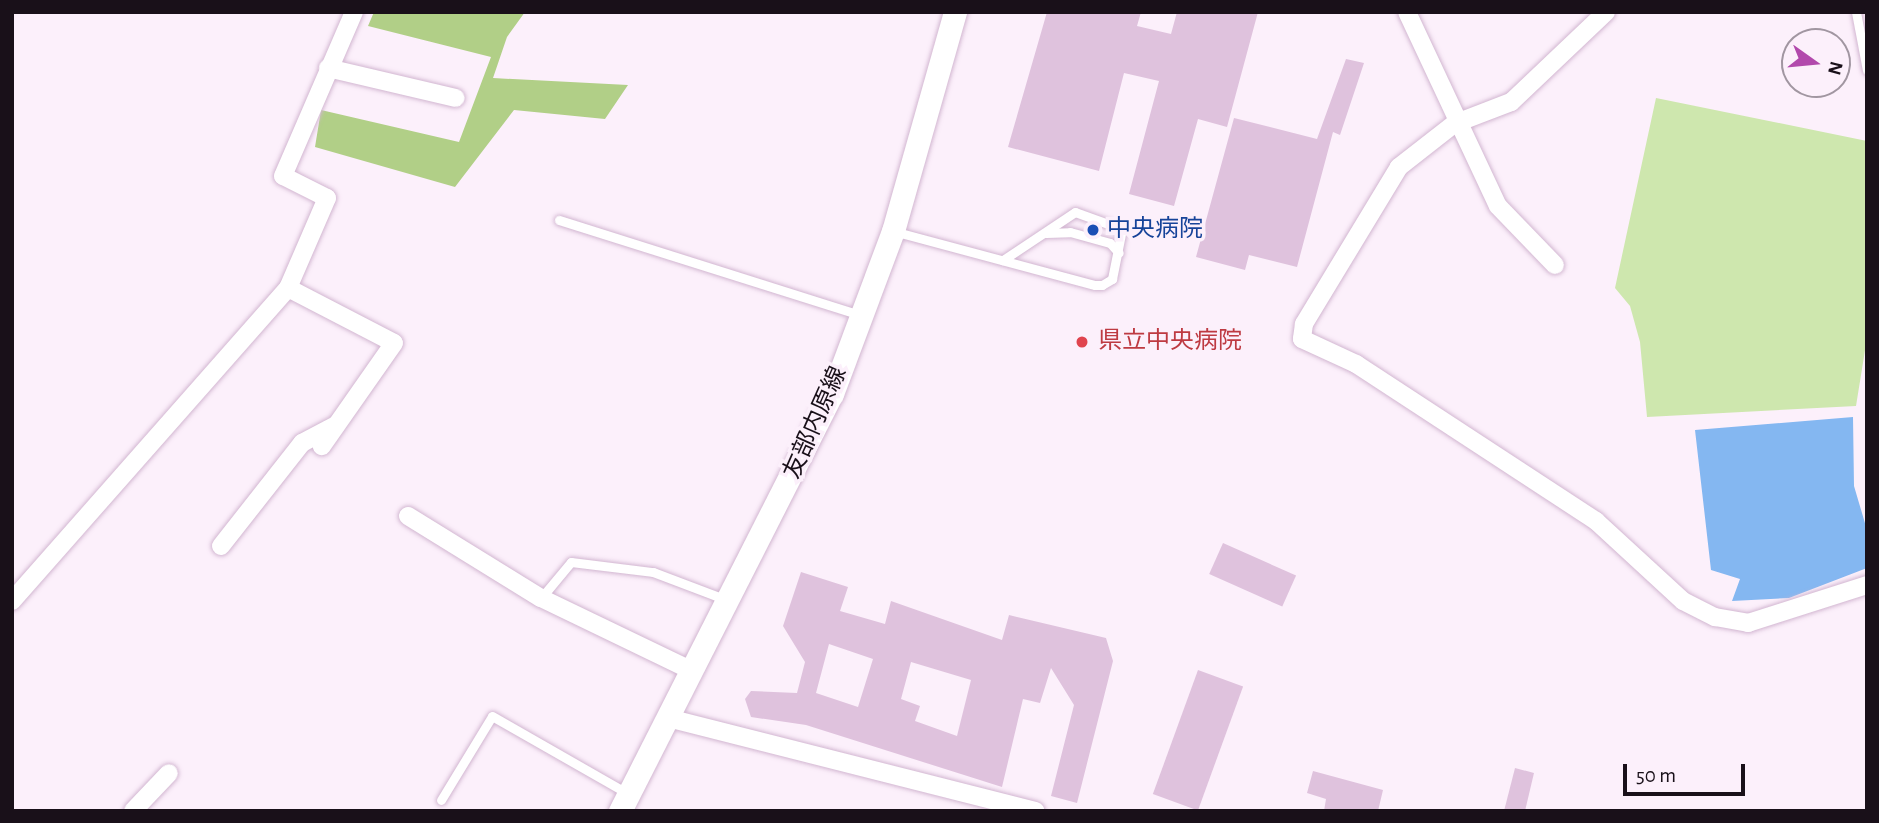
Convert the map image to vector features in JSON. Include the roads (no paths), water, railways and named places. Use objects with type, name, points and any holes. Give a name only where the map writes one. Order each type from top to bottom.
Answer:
[{"type":"main road","name":"友部内原線","points":[[624,802],[800,463],[863,316],[892,231],[955,12]]},
{"type":"street","points":[[12,601],[288,288],[327,198],[283,176],[354,12]]},
{"type":"street","points":[[1408,12],[1454,124],[1497,206],[1555,265]]},
{"type":"street","points":[[1606,12],[1511,102],[1454,124],[1399,167],[1304,324],[1302,339],[1356,364],[1596,521],[1683,601],[1715,617],[1748,623],[1867,585]]},
{"type":"street","points":[[328,68],[456,98]]},
{"type":"street","points":[[288,288],[394,343],[322,446]]},
{"type":"street","points":[[221,547],[302,443],[337,424]]},
{"type":"street","points":[[408,516],[541,598],[693,671]]},
{"type":"street","points":[[668,718],[1035,811]]},
{"type":"street","points":[[133,811],[169,773]]},
{"type":"lane","points":[[1856,12],[1867,70]]},
{"type":"lane","points":[[892,231],[1003,260],[1102,285],[1112,279],[1122,229],[1075,212],[1003,260]]},
{"type":"lane","points":[[559,220],[863,316]]},
{"type":"lane","points":[[1044,233],[1070,232],[1111,243],[1119,253]]},
{"type":"lane","points":[[541,598],[571,562],[653,572],[729,601]]},
{"type":"lane","points":[[441,800],[492,716],[624,802]]},
{"type":"water","points":[[1853,417],[1854,486],[1867,530],[1867,568],[1789,598],[1732,601],[1740,579],[1711,570],[1695,430]]},
{"type":"place","name":"中央病院","points":[[1093,230]]},
{"type":"place","name":"県立中央病院","points":[[1082,342]]}]
